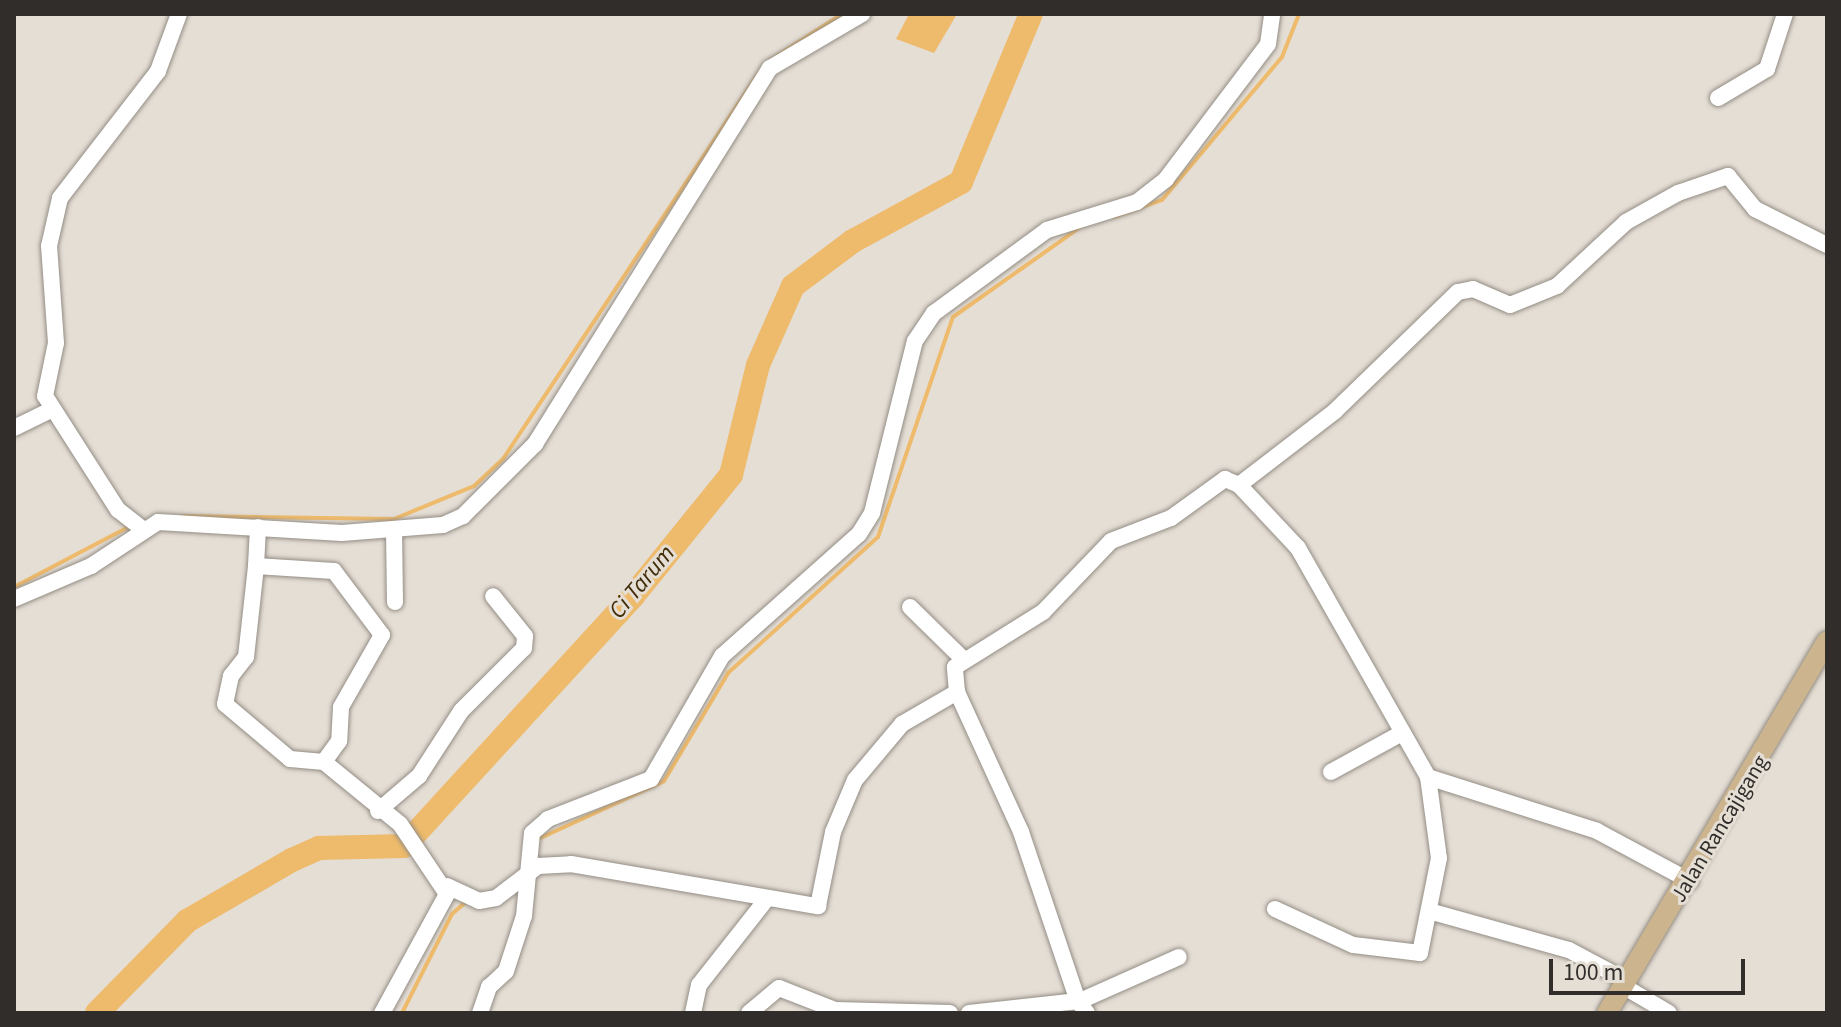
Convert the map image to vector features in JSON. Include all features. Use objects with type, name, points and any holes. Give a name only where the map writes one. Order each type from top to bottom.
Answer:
[{"type":"main road","name":"Jalan Rancajigang","points":[[1607,1013],[1690,881],[1827,641]]},
{"type":"street","points":[[139,524],[118,510],[43,390],[56,343],[49,252],[57,205],[158,71],[179,14]]},
{"type":"street","points":[[14,599],[91,566],[139,524],[192,520],[258,527],[394,530],[453,521],[521,462],[770,68],[862,14]]},
{"type":"street","points":[[480,1013],[489,987],[506,971],[524,916],[526,870],[532,833],[548,819],[651,779],[722,656],[859,534],[872,513],[915,341],[934,313],[1047,230],[1137,202],[1166,179],[1268,44],[1272,14]]},
{"type":"street","points":[[1718,98],[1767,69],[1785,14]]},
{"type":"street","points":[[1239,485],[1335,411],[1458,292],[1473,289],[1510,305],[1557,286],[1626,222],[1678,193],[1728,176],[1755,209],[1827,245]]},
{"type":"street","points":[[14,428],[53,409]]},
{"type":"street","points":[[1081,1005],[1067,951],[1048,924],[1015,817],[957,692],[954,669],[1043,612],[1111,541],[1171,518],[1225,479],[1239,485],[1298,548],[1428,777],[1439,858],[1423,950],[1411,954],[1353,945],[1275,909]]},
{"type":"street","points":[[258,527],[247,654],[231,676],[225,704],[290,759],[324,762],[378,811],[400,824],[443,880],[472,898],[496,898],[526,870],[571,864],[766,900],[822,904],[833,832],[855,780],[902,724],[957,692]]},
{"type":"street","points":[[394,530],[395,602]]},
{"type":"street","points":[[256,566],[334,571],[382,635],[341,707],[339,741],[324,762]]},
{"type":"street","points":[[378,811],[419,776],[461,711],[524,648],[525,636],[493,596]]},
{"type":"street","points":[[910,607],[964,660]]},
{"type":"street","points":[[1331,772],[1402,733]]},
{"type":"street","points":[[1428,777],[1605,834],[1690,881]]},
{"type":"street","points":[[382,1013],[444,904],[443,880]]},
{"type":"street","points":[[693,1013],[699,985],[766,900]]},
{"type":"street","points":[[1429,911],[1569,950],[1669,1013]]},
{"type":"street","points":[[969,1013],[1081,1005],[1179,957]]},
{"type":"street","points":[[749,1013],[779,988],[830,1009],[950,1013]]},
{"type":"shaded area","points":[[909,14],[957,14],[934,53],[896,39]]},
{"type":"waterway","points":[[769,61],[842,14]]},
{"type":"waterway","name":"Ci Tarum","points":[[97,1013],[187,921],[292,860],[319,848],[404,846],[633,596],[731,475],[758,365],[793,286],[853,241],[961,182],[1031,14]]},
{"type":"waterway","points":[[1114,217],[1162,200],[1282,57],[1299,14]]},
{"type":"waterway","points":[[183,516],[394,519],[474,486],[503,459],[760,71]]},
{"type":"waterway","points":[[536,840],[664,781],[728,673],[878,537],[953,317],[1079,228]]},
{"type":"waterway","points":[[14,587],[132,525]]},
{"type":"waterway","points":[[402,1013],[452,914],[467,901]]}]
